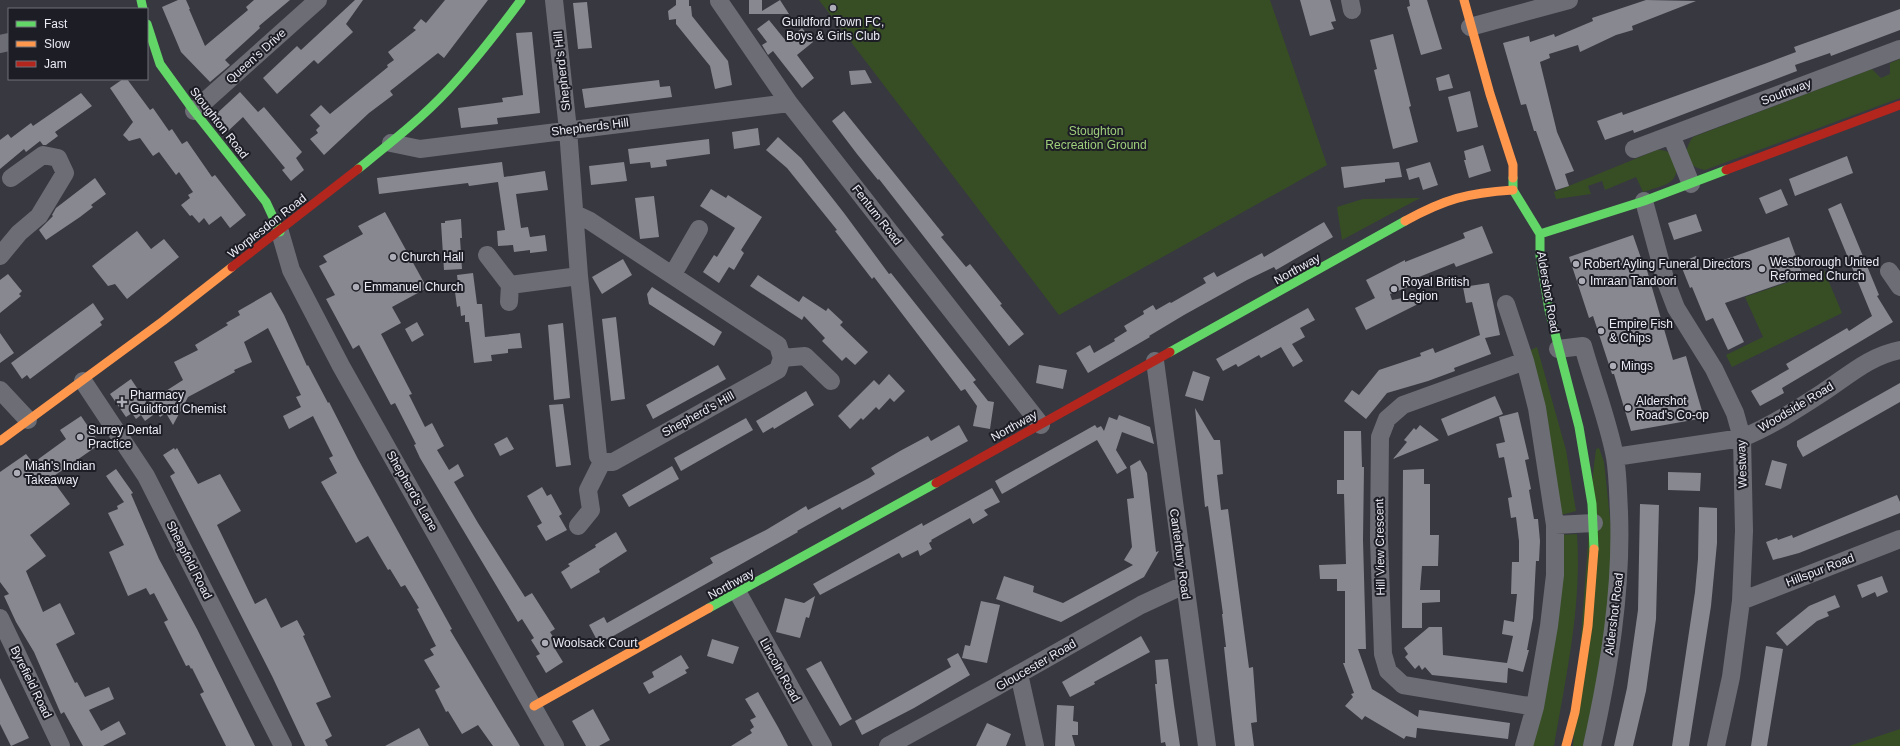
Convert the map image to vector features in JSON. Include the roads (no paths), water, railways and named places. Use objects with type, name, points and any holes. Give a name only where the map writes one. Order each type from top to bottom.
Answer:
[{"type":"street","name":"Queen's Drive","points":[[194,112],[318,0]]},
{"type":"street","name":"Worplesdon Road","points":[[0,441],[83,381],[280,232],[391,143],[447,91],[488,44],[521,0]]},
{"type":"street","name":"Shepherd's Hill","points":[[554,0],[568,130],[578,276],[598,456],[602,462],[612,462],[778,370],[782,358]]},
{"type":"street","points":[[1464,0],[1470,27],[1513,165],[1513,190]]},
{"type":"street","points":[[1470,27],[1570,0]]},
{"type":"street","name":"Fentum Road","points":[[719,1],[789,103],[1041,425]]},
{"type":"street","name":"Stoughton Road","points":[[148,27],[160,64],[194,112],[266,202],[280,232]]},
{"type":"street","name":"Southway","points":[[1634,149],[1900,49]]},
{"type":"street","name":"Shepherds Hill","points":[[391,143],[420,149],[789,103]]},
{"type":"street","points":[[1540,234],[1644,202],[1900,105]]},
{"type":"street","points":[[1671,135],[1691,184]]},
{"type":"street","points":[[0,256],[19,233],[39,216],[65,172],[58,158],[43,155],[11,178]]},
{"type":"street","name":"Aldershot Road","points":[[1513,190],[1540,234],[1540,256],[1549,310],[1579,427],[1594,523],[1594,560],[1587,634],[1575,712],[1566,746]]},
{"type":"street","name":"Northway","points":[[534,706],[1433,206],[1456,196],[1476,192],[1513,190]]},
{"type":"street","name":"Westway","points":[[1644,202],[1666,282],[1676,308],[1714,368],[1735,413],[1742,438],[1744,531],[1741,601],[1731,677],[1716,746]]},
{"type":"street","points":[[574,214],[590,221],[673,274],[778,345],[782,358],[805,356],[831,381]]},
{"type":"street","points":[[673,274],[699,229]]},
{"type":"street","name":"Shepherd's Lane","points":[[280,232],[291,270],[341,366],[534,706],[555,746]]},
{"type":"street","points":[[487,255],[509,293],[578,276]]},
{"type":"street","points":[[1889,271],[1900,287]]},
{"type":"street","points":[[1506,304],[1525,361],[1537,408],[1555,525],[1555,575],[1543,666],[1535,707],[1524,746]]},
{"type":"street","name":"Aldershot Road","points":[[1558,349],[1583,346],[1615,457],[1620,552],[1615,619],[1602,700],[1592,746]]},
{"type":"street","name":"Woodside Road","points":[[1615,457],[1742,438],[1786,416],[1871,359],[1900,350]]},
{"type":"street","name":"Canterbury Road","points":[[1154,361],[1207,746]]},
{"type":"street","name":"Hill View Crescent","points":[[1525,361],[1403,405],[1387,419],[1380,437],[1379,539],[1383,654],[1388,671],[1403,685],[1535,707]]},
{"type":"street","name":"Sheepfold Road","points":[[83,381],[146,476],[283,746]]},
{"type":"street","points":[[0,390],[28,420]]},
{"type":"street","points":[[578,526],[591,510],[588,490],[602,462]]},
{"type":"street","points":[[1555,525],[1594,523]]},
{"type":"street","name":"Hillspur Road","points":[[1741,601],[1900,539]]},
{"type":"street","name":"Gloucester Road","points":[[888,746],[1141,605],[1184,585]]},
{"type":"street","name":"Lincoln Road","points":[[738,593],[823,746]]},
{"type":"street","name":"Byrefield Road","points":[[0,618],[61,746]]},
{"type":"street","points":[[1019,674],[1035,746]]},
{"type":"place","name":"Guildford Town FC, Boys & Girls Club","points":[[833,8]]},
{"type":"place","name":"Church Hall","points":[[393,257]]},
{"type":"place","name":"Robert Ayling Funeral Directors","points":[[1576,264]]},
{"type":"place","name":"Westborough United Reformed Church","points":[[1762,269]]},
{"type":"place","name":"Imraan Tandoori","points":[[1582,281]]},
{"type":"place","name":"Emmanuel Church","points":[[356,287]]},
{"type":"place","name":"Royal British Legion","points":[[1394,289]]},
{"type":"place","name":"Empire Fish & Chips","points":[[1601,331]]},
{"type":"place","name":"Mings","points":[[1613,366]]},
{"type":"place","name":"Pharmacy Guildford Chemist","points":[[122,402]]},
{"type":"place","name":"Aldershot Road's Co-op","points":[[1628,408]]},
{"type":"place","name":"Surrey Dental Practice","points":[[80,437]]},
{"type":"place","name":"Miah's Indian Takeaway","points":[[17,473]]},
{"type":"place","name":"Woolsack Court","points":[[545,643]]},
{"type":"park label","name":"Stoughton Recreation Ground","points":[[1096,138]]}]
